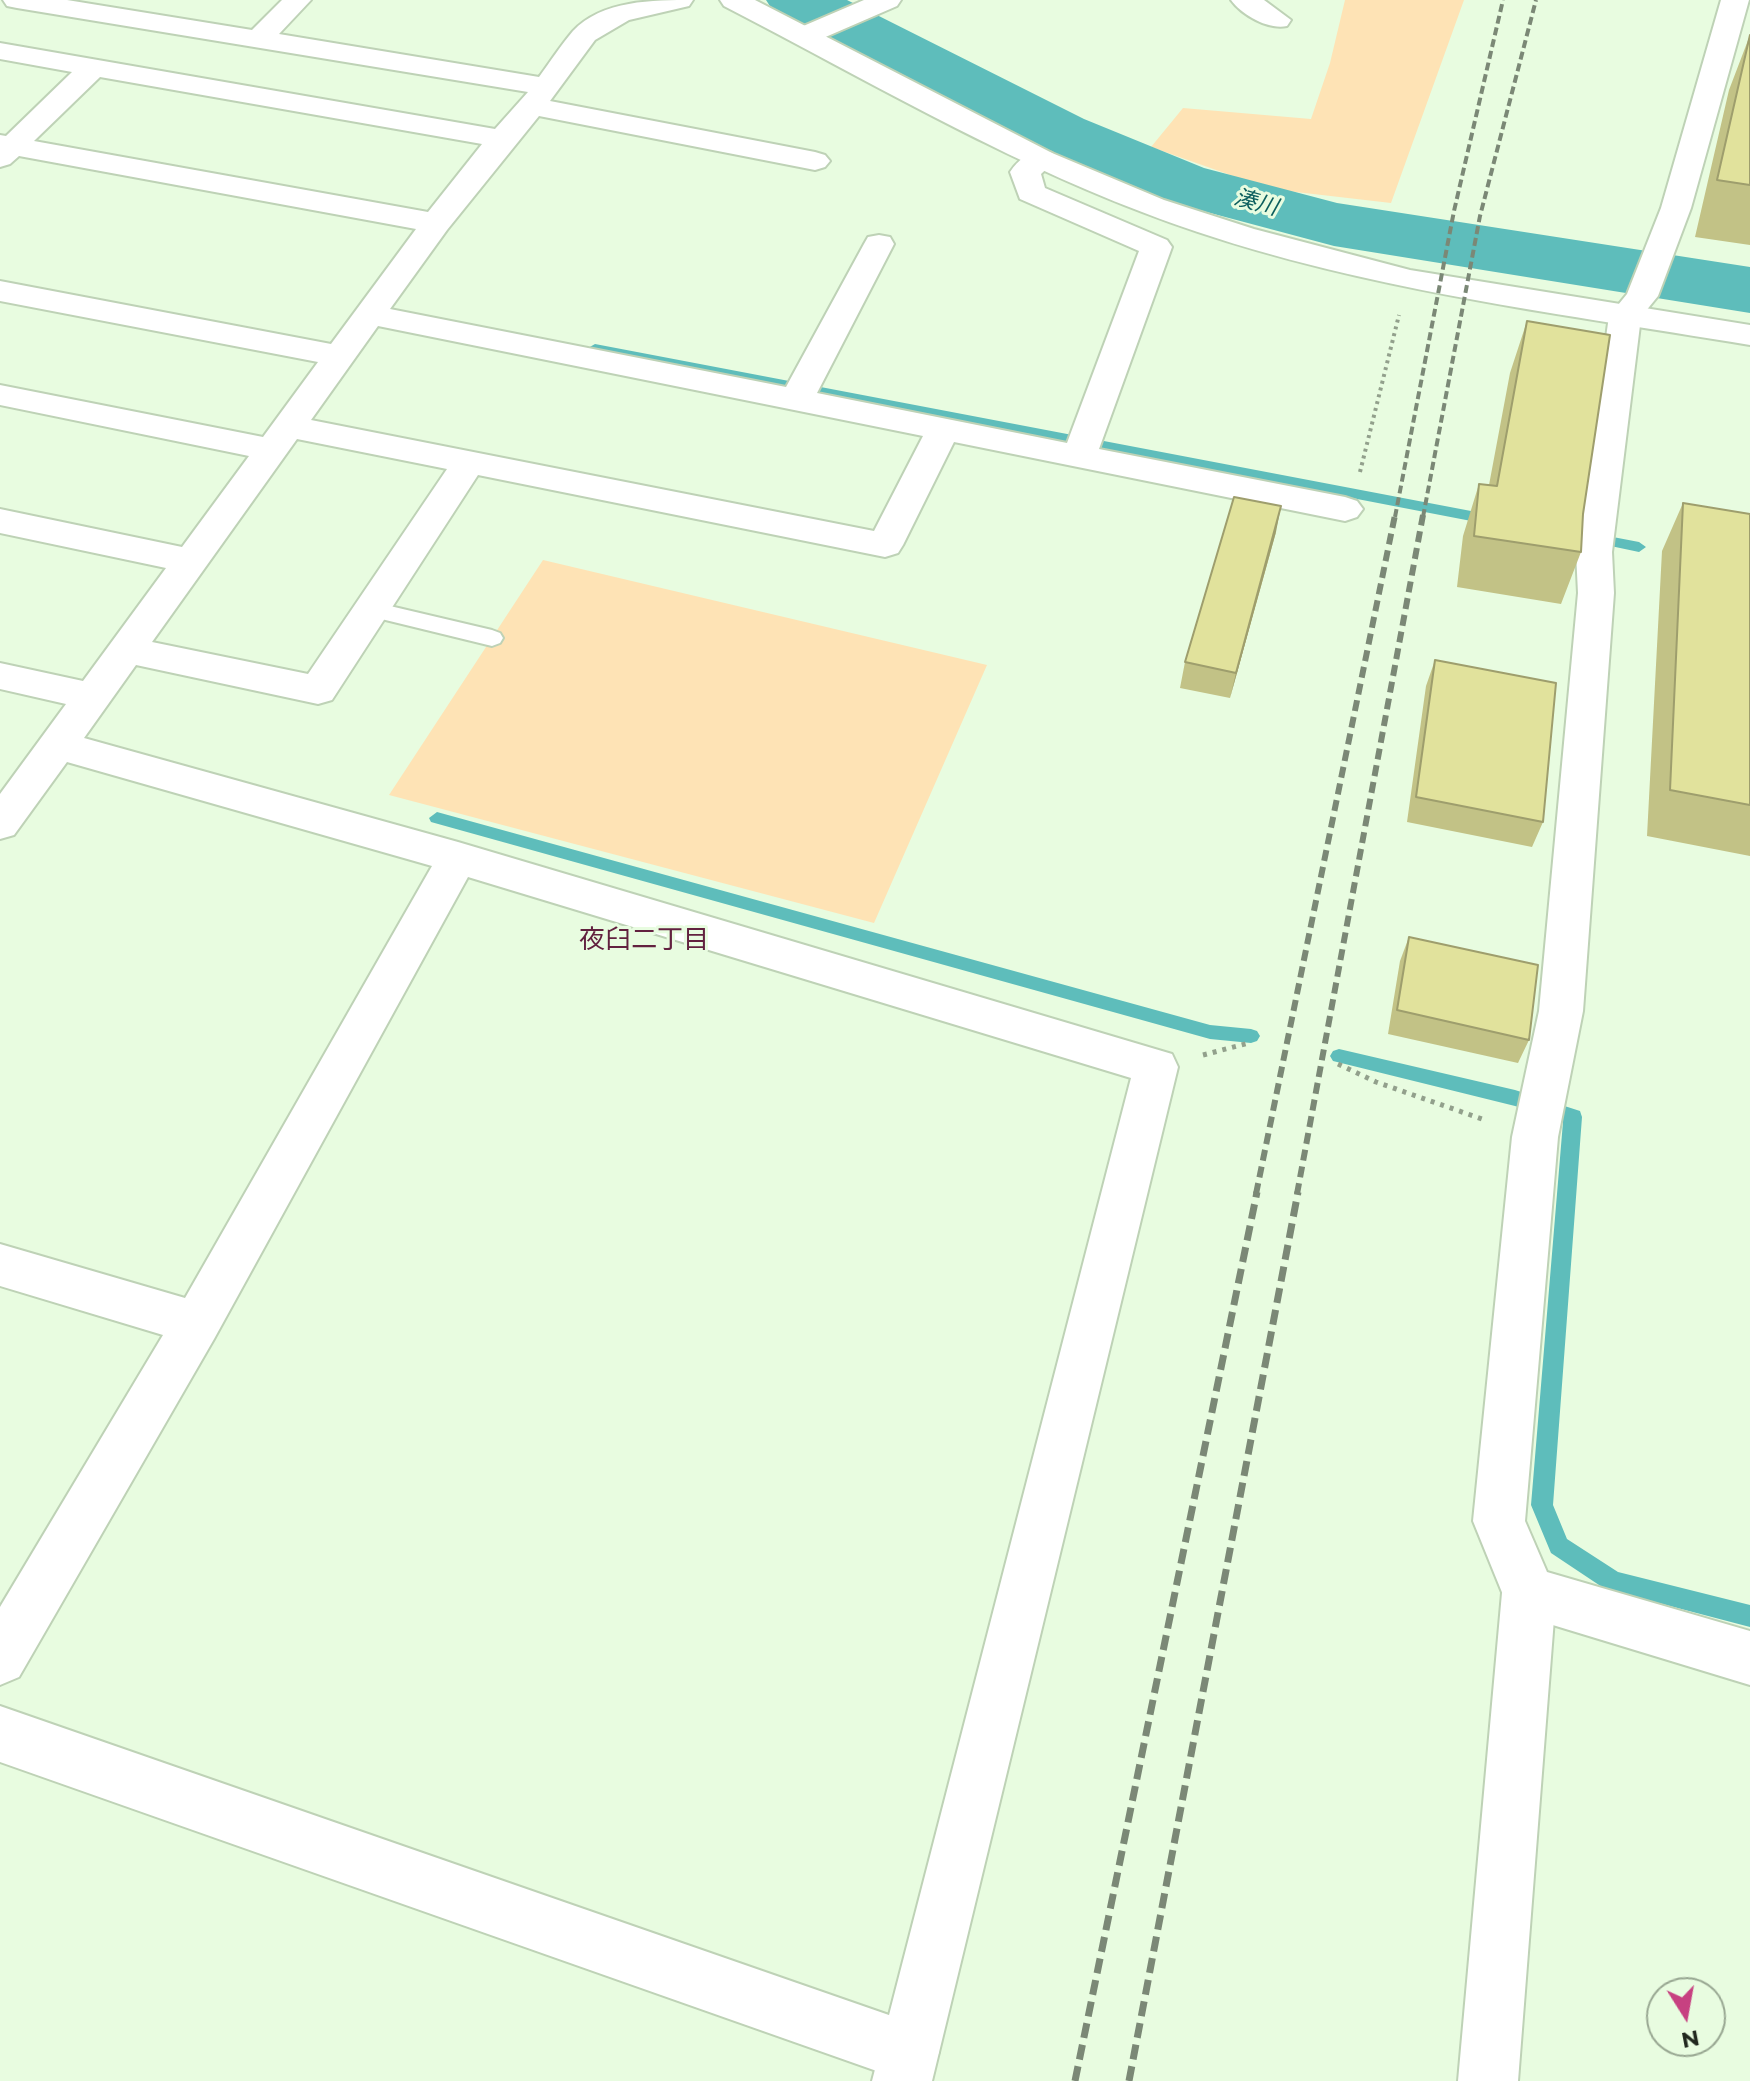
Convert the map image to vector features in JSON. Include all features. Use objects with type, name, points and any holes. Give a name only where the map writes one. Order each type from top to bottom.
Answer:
[{"type":"street","points":[[17,0],[259,39],[538,96],[815,161]]},
{"type":"street","points":[[259,39],[297,0]]},
{"type":"street","points":[[586,0],[620,14]]},
{"type":"street","points":[[0,824],[436,223],[585,34],[620,14],[679,0]]},
{"type":"street","points":[[734,0],[1042,159],[1153,206],[1243,236],[1409,279],[1634,306],[1750,335]]},
{"type":"street","points":[[804,36],[887,0]]},
{"type":"street","points":[[1245,0],[1277,20]]},
{"type":"street","points":[[1488,2081],[1529,1593],[1499,1521],[1535,1137],[1561,1011],[1596,593],[1594,552],[1634,306],[1676,208],[1735,0]]},
{"type":"street","points":[[0,51],[502,139]]},
{"type":"street","points":[[4,149],[95,66]]},
{"type":"street","points":[[4,149],[436,223]]},
{"type":"street","points":[[1042,159],[1025,172],[1031,193],[1156,247],[1080,454]]},
{"type":"street","points":[[797,399],[879,244]]},
{"type":"street","points":[[0,291],[340,356]]},
{"type":"street","points":[[370,315],[1345,509]]},
{"type":"street","points":[[0,395],[469,463],[885,545],[944,429]]},
{"type":"street","points":[[126,650],[318,690],[469,463]]},
{"type":"street","points":[[0,521],[191,561]]},
{"type":"street","points":[[0,676],[93,697]]},
{"type":"street","points":[[0,1734],[906,2067],[1156,1067],[458,858],[58,745]]},
{"type":"street","points":[[0,1658],[197,1323],[458,858]]},
{"type":"street","points":[[0,1265],[197,1323]]},
{"type":"street","points":[[1529,1593],[1750,1658]]},
{"type":"lane","points":[[373,610],[492,638]]},
{"type":"path","points":[[1345,509],[1355,494],[1409,279]]},
{"type":"path","points":[[1338,1064],[1376,1082],[1535,1137]]},
{"type":"shaded area","points":[[1345,0],[1464,0],[1391,203],[1270,189],[1151,147],[1183,108],[1311,119],[1330,63]]},
{"type":"shaded area","points":[[543,560],[987,665],[874,923],[389,795]]},
{"type":"building","points":[[1750,35],[1750,185],[1717,180]]},
{"type":"building","points":[[1527,321],[1610,335],[1583,514],[1581,552],[1474,536],[1479,484],[1497,486]]},
{"type":"building","points":[[1234,497],[1281,506],[1236,673],[1185,662]]},
{"type":"building","points":[[1683,503],[1750,514],[1750,805],[1670,790]]},
{"type":"building","points":[[1435,660],[1556,683],[1543,822],[1416,797]]},
{"type":"building","points":[[1409,937],[1538,965],[1529,1040],[1397,1010]]},
{"type":"waterway","name":"湊川","points":[[798,0],[1060,134],[1179,183],[1334,224],[1750,290]]},
{"type":"waterway","points":[[595,348],[1492,520]]},
{"type":"waterway","points":[[1592,538],[1639,547]]},
{"type":"waterway","points":[[437,818],[1210,1032],[1251,1036]]},
{"type":"waterway","points":[[1339,1056],[1515,1098],[1573,1117],[1542,1505],[1559,1546],[1613,1581],[1750,1616]]},
{"type":"railway","points":[[1395,517],[1454,211],[1503,0]]},
{"type":"railway","points":[[1423,517],[1480,216],[1536,0]]},
{"type":"railway","points":[[1256,1194],[1395,515]]},
{"type":"railway","points":[[1297,1194],[1423,515]]},
{"type":"railway","points":[[1075,2081],[1257,1192]]},
{"type":"railway","points":[[1129,2081],[1298,1192]]},
{"type":"district","name":"夜臼二丁目","points":[[644,940]]}]
